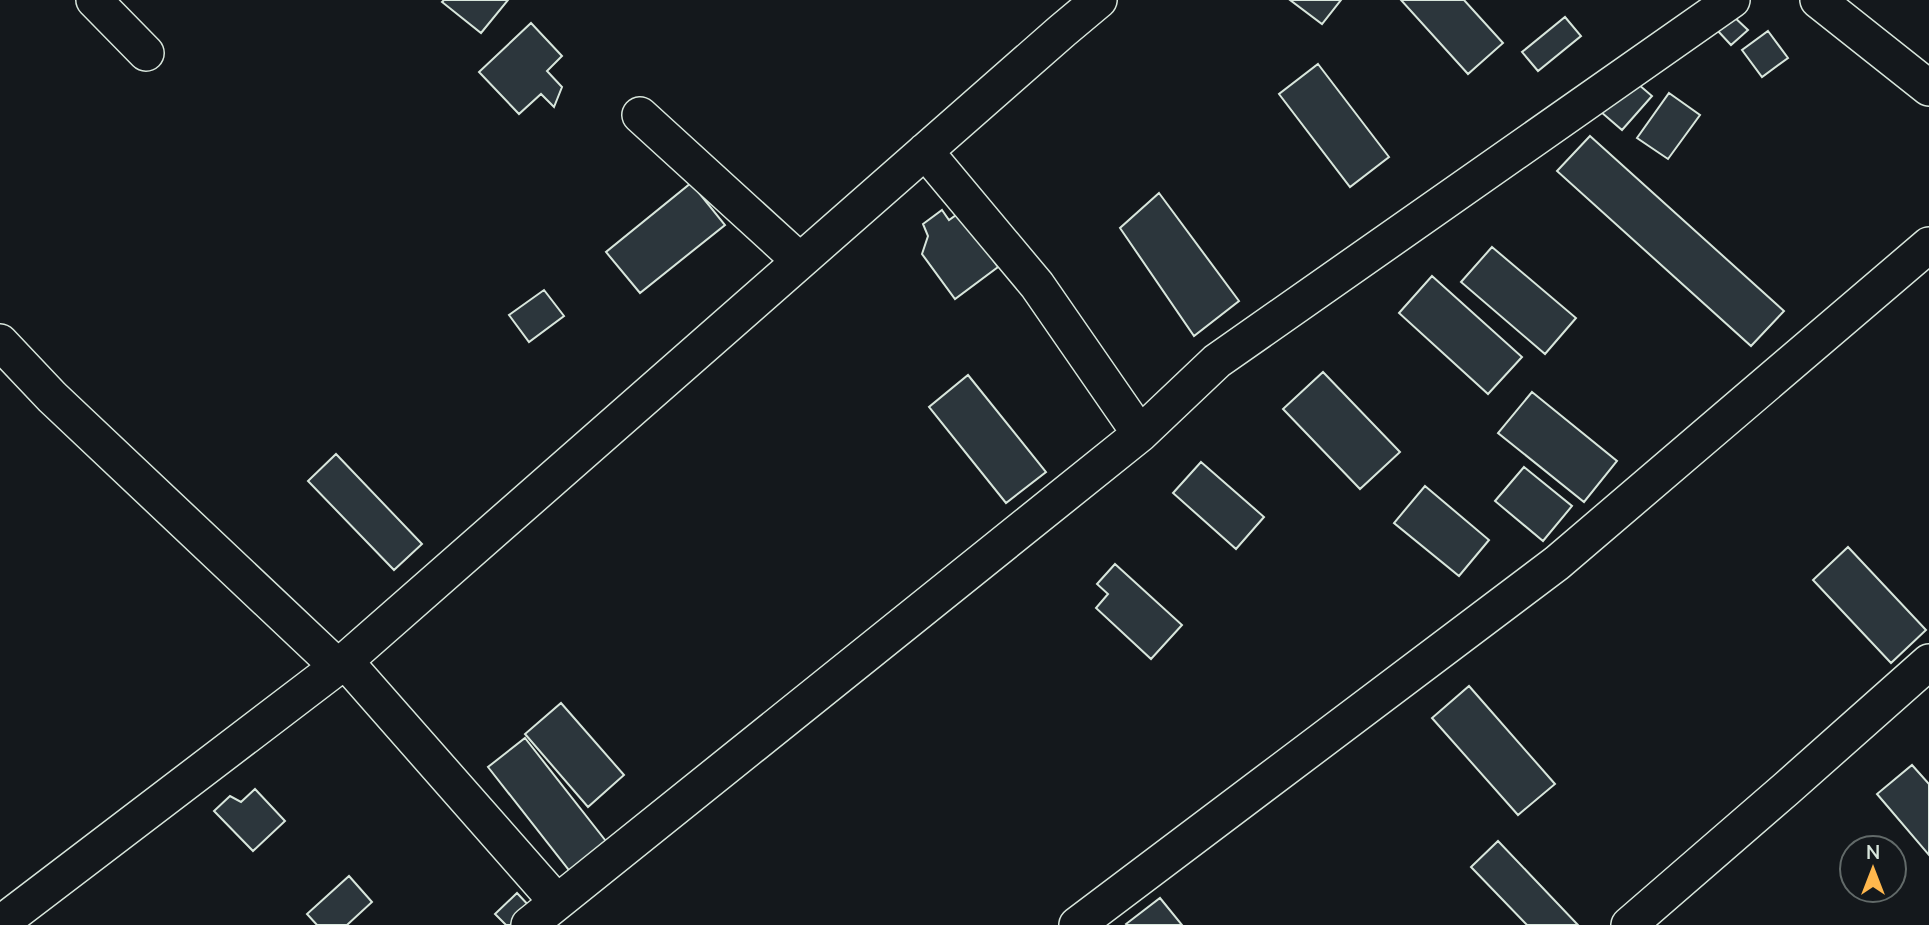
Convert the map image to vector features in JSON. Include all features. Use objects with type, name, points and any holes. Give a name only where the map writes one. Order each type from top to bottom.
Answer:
[{"type":"street","points":[[94,0],[146,53]]},
{"type":"street","points":[[0,924],[342,664],[1099,0]]},
{"type":"street","points":[[529,925],[1140,434],[1217,361],[1732,0]]},
{"type":"street","points":[[1818,0],[1929,88]]},
{"type":"street","points":[[640,115],[800,261]]},
{"type":"street","points":[[925,151],[1037,285],[1140,434]]},
{"type":"street","points":[[1077,925],[1558,563],[1929,245]]},
{"type":"street","points":[[0,342],[52,397],[342,664],[557,902]]},
{"type":"street","points":[[1629,925],[1929,662]]},
{"type":"building","points":[[508,0],[481,33],[442,2]]},
{"type":"building","points":[[1290,0],[1341,0],[1322,24]]},
{"type":"building","points":[[1401,0],[1464,0],[1503,43],[1468,74]]},
{"type":"building","points":[[1732,15],[1748,30],[1731,45],[1717,30]]},
{"type":"building","points":[[1565,17],[1581,36],[1538,71],[1522,52]]},
{"type":"building","points":[[531,23],[562,56],[547,71],[562,87],[554,107],[541,94],[519,114],[479,72]]},
{"type":"building","points":[[1768,31],[1788,58],[1762,77],[1742,50]]},
{"type":"building","points":[[1318,64],[1389,157],[1350,187],[1279,94]]},
{"type":"building","points":[[1631,78],[1652,96],[1622,130],[1601,112]]},
{"type":"building","points":[[1669,93],[1700,115],[1668,159],[1637,138]]},
{"type":"building","points":[[1590,136],[1784,311],[1751,346],[1557,171]]},
{"type":"building","points":[[691,183],[725,225],[640,293],[606,252]]},
{"type":"building","points":[[1159,193],[1239,301],[1194,336],[1120,228]]},
{"type":"building","points":[[942,210],[949,220],[959,213],[998,267],[955,299],[922,254],[928,236],[923,224]]},
{"type":"building","points":[[1492,247],[1576,318],[1545,354],[1461,282]]},
{"type":"building","points":[[1432,276],[1522,357],[1488,394],[1399,313]]},
{"type":"building","points":[[544,290],[564,316],[529,342],[509,315]]},
{"type":"building","points":[[1323,372],[1400,452],[1360,489],[1283,409]]},
{"type":"building","points":[[968,375],[1046,472],[1006,503],[929,407]]},
{"type":"building","points":[[1532,392],[1617,461],[1584,502],[1498,433]]},
{"type":"building","points":[[336,454],[422,544],[394,570],[308,481]]},
{"type":"building","points":[[1201,462],[1264,517],[1236,549],[1173,493]]},
{"type":"building","points":[[1524,467],[1572,506],[1543,541],[1495,501]]},
{"type":"building","points":[[1425,486],[1489,540],[1459,576],[1394,523]]},
{"type":"building","points":[[1848,547],[1926,630],[1891,663],[1813,580]]},
{"type":"building","points":[[1115,564],[1182,625],[1151,659],[1096,608],[1108,594],[1097,584]]},
{"type":"building","points":[[1469,686],[1555,784],[1518,815],[1432,718]]},
{"type":"building","points":[[561,703],[624,775],[588,807],[525,734]]},
{"type":"building","points":[[525,738],[609,845],[572,874],[488,767]]},
{"type":"building","points":[[1912,765],[1929,784],[1929,855],[1877,794]]},
{"type":"building","points":[[255,789],[285,821],[253,851],[214,811],[230,796],[241,802]]},
{"type":"building","points":[[1498,841],[1578,925],[1527,925],[1471,867]]},
{"type":"building","points":[[349,876],[372,902],[347,925],[317,925],[307,914]]},
{"type":"building","points":[[517,893],[532,909],[515,925],[506,925],[495,914]]},
{"type":"building","points":[[1160,898],[1182,925],[1126,924]]}]
